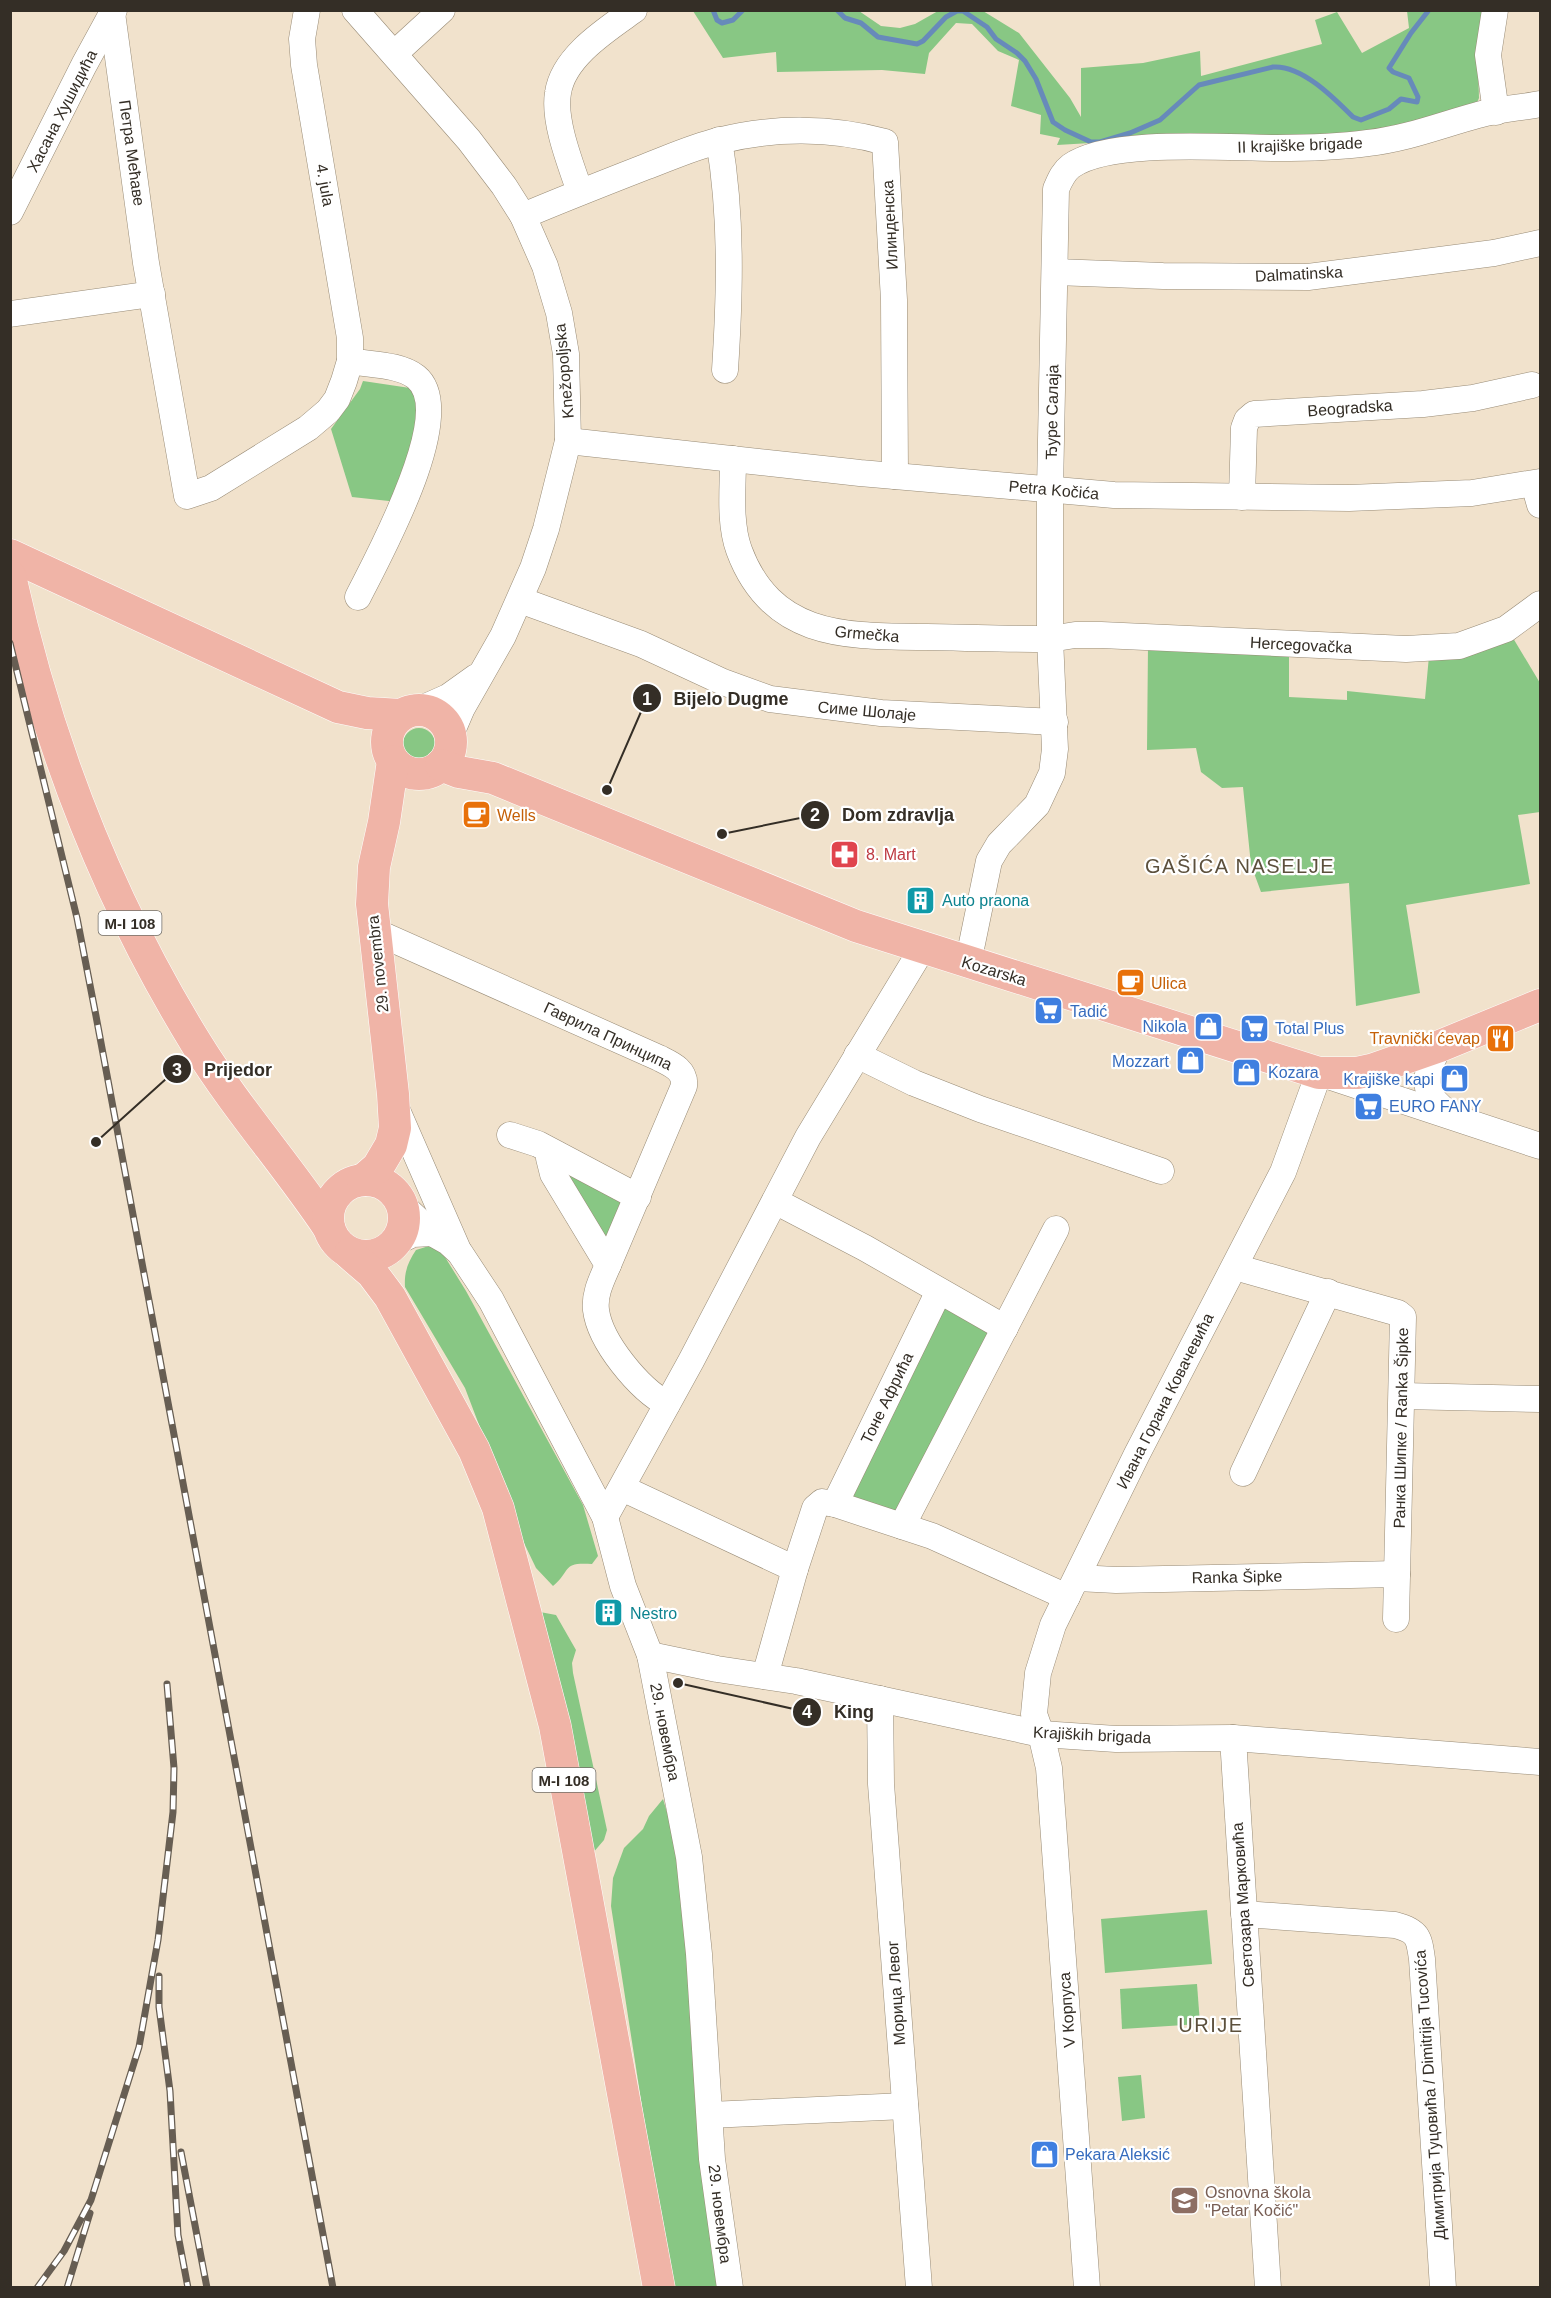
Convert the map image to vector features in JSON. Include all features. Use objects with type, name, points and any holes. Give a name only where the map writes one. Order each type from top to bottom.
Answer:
[{"type":"main road","points":[[10,555],[338,707],[367,713],[431,712],[440,718],[447,726],[443,754],[384,822]]},
{"type":"main road","name":"M-I 108","points":[[10,576],[25,643],[52,732],[78,806],[132,927],[161,985],[197,1045],[243,1113],[329,1228],[339,1247],[372,1273],[390,1298],[474,1450],[498,1508],[555,1726],[659,2288]]},
{"type":"main road","points":[[338,707],[411,773],[421,774],[443,754]]},
{"type":"main road","points":[[390,756],[386,741],[388,731],[393,722],[411,712]]},
{"type":"main road","name":"Kozarska","points":[[443,754],[493,778],[856,926],[922,949],[1319,1073]]},
{"type":"main road","name":"29. novembra","points":[[352,1184],[378,1167],[391,1145],[395,1128],[372,904],[374,867],[384,822],[390,756]]},
{"type":"main road","points":[[1319,1073],[1371,1071],[1440,1046],[1540,1005]]},
{"type":"main road","name":"29. novembra","points":[[391,1145],[400,1201]]},
{"type":"main road","points":[[291,1175],[319,1186],[376,1181],[387,1186],[400,1201]]},
{"type":"main road","points":[[329,1228],[328,1212],[332,1199],[352,1184]]},
{"type":"main road","name":"M-I 108","points":[[390,1298],[392,1247],[402,1231],[405,1219],[400,1201]]},
{"type":"main road","points":[[350,1254],[363,1257],[375,1256],[392,1247]]},
{"type":"street","name":"4. jula","points":[[187,496],[211,488],[308,428],[328,411],[337,399],[350,361],[350,338],[304,65],[302,39],[307,10]]},
{"type":"street","name":"Knežopoljska","points":[[355,10],[469,140],[504,186],[523,216],[545,266],[559,313],[566,354],[568,441],[546,529],[504,636],[462,708],[443,754]]},
{"type":"street","points":[[394,54],[442,10]]},
{"type":"street","points":[[580,192],[564,143],[558,93],[565,74],[593,40],[634,10]]},
{"type":"street","points":[[1495,10],[1488,55],[1496,112]]},
{"type":"street","name":"Хасана Хушидића","points":[[10,212],[113,11]]},
{"type":"street","name":"Петра Мећаве","points":[[113,11],[152,294],[187,496]]},
{"type":"street","name":"II krajiške brigade","points":[[1061,176],[1071,166],[1085,159],[1146,147],[1281,148],[1368,143],[1420,134],[1479,114],[1540,104]]},
{"type":"street","name":"Илинденска","points":[[523,216],[719,140],[812,130],[848,133],[885,142],[894,300],[895,476]]},
{"type":"street","points":[[719,140],[724,171],[730,300],[725,370]]},
{"type":"street","name":"Ђуре Салаја","points":[[968,963],[989,861],[999,844],[1037,804],[1052,773],[1055,749],[1050,639],[1050,489],[1056,189],[1061,176]]},
{"type":"street","name":"Dalmatinska","points":[[1055,272],[1163,276],[1308,277],[1494,253],[1540,243]]},
{"type":"street","points":[[10,314],[152,294]]},
{"type":"street","points":[[350,361],[406,371],[417,378],[429,396],[430,413],[418,465],[407,495],[358,597]]},
{"type":"street","name":"Beogradska","points":[[1242,497],[1244,428],[1247,420],[1254,414],[1423,404],[1473,398],[1532,385]]},
{"type":"street","name":"Petra Kočića","points":[[568,441],[895,476],[1114,495],[1349,498],[1538,490]]},
{"type":"street","name":"Grmečka","points":[[733,459],[732,515],[739,549],[750,573],[765,595],[785,613],[807,625],[835,633],[871,637],[1050,639]]},
{"type":"street","name":"Симе Шолаје","points":[[520,600],[641,644],[723,682],[770,699],[881,713],[1054,722]]},
{"type":"street","name":"Hercegovačka","points":[[1050,639],[1075,635],[1101,635],[1406,649],[1459,646],[1506,629],[1540,604]]},
{"type":"street","points":[[411,712],[448,697],[482,673]]},
{"type":"street","name":"Гаврила Принципа","points":[[374,931],[675,1066],[683,1074],[684,1086],[596,1292],[596,1310],[600,1324],[625,1367],[644,1389],[667,1404]]},
{"type":"street","points":[[605,1517],[808,1137],[922,949]]},
{"type":"street","points":[[1440,1046],[1429,1066],[1428,1089],[1438,1107],[1453,1116]]},
{"type":"street","points":[[857,1055],[914,1083],[980,1110],[1161,1171]]},
{"type":"street","name":"Kozarska","points":[[1319,1073],[1540,1146]]},
{"type":"street","name":"Ивана Горана Ковачевића","points":[[1041,1734],[1034,1714],[1038,1673],[1053,1625],[1137,1454],[1283,1172],[1319,1073]]},
{"type":"street","name":"29. novembra","points":[[394,1105],[460,1253]]},
{"type":"street","points":[[510,1135],[550,1151],[638,1197]]},
{"type":"street","points":[[550,1151],[549,1158],[553,1174],[608,1265]]},
{"type":"street","points":[[400,1201],[432,1233]]},
{"type":"street","points":[[775,1201],[865,1248],[1005,1328]]},
{"type":"street","points":[[902,1526],[1056,1229]]},
{"type":"street","points":[[392,1247],[413,1234],[432,1233]]},
{"type":"street","name":"29. новембра","points":[[432,1233],[448,1242],[460,1253],[491,1300],[605,1517],[623,1586],[650,1655],[689,1857],[699,1954],[712,2159],[730,2288]]},
{"type":"street","name":"Ранка Шипке / Ranka Šipke","points":[[1235,1267],[1328,1292],[1398,1313],[1403,1317],[1396,1619]]},
{"type":"street","name":"Тоне Афрића","points":[[835,1504],[939,1292]]},
{"type":"street","points":[[1243,1473],[1328,1292]]},
{"type":"street","points":[[1402,1396],[1540,1399]]},
{"type":"street","points":[[622,1488],[795,1569]]},
{"type":"street","points":[[765,1676],[795,1569],[815,1509],[822,1502],[835,1504],[932,1536],[1072,1588]]},
{"type":"street","name":"Ranka Šipke","points":[[1072,1588],[1116,1580],[1397,1574]]},
{"type":"street","name":"Krajiških brigada","points":[[650,1655],[880,1699],[1041,1734],[1116,1738],[1233,1738],[1540,1762]]},
{"type":"street","name":"Морица Левог","points":[[880,1699],[881,1784],[919,2288]]},
{"type":"street","name":"V Корпуса","points":[[1041,1734],[1049,1768],[1087,2288]]},
{"type":"street","name":"Светозара Марковића","points":[[1233,1738],[1268,2288]]},
{"type":"street","name":"Димитрија Туцовића / Dimitrija Tucovića","points":[[1244,1914],[1395,1925],[1407,1928],[1417,1936],[1422,1959],[1443,2288]]},
{"type":"street","points":[[710,2115],[905,2106]]},
{"type":"green space","points":[[693,11],[859,11],[881,26],[900,28],[915,24],[938,11],[983,11],[1019,33],[1070,98],[1081,117],[1081,68],[1143,63],[1200,51],[1201,76],[1322,44],[1315,20],[1337,12],[1362,53],[1409,28],[1407,11],[1489,11],[1478,66],[1479,98],[1476,105],[1365,135],[1158,139],[1057,145],[1060,138],[1040,134],[1041,115],[1011,106],[1019,60],[998,51],[972,24],[956,23],[929,53],[925,74],[882,70],[777,72],[776,52],[723,58]]},
{"type":"green space","points":[[363,381],[410,388],[422,397],[398,502],[352,497],[331,429],[360,389]]},
{"type":"green space","points":[[1513,638],[1540,683],[1540,812],[1518,815],[1530,884],[1406,905],[1420,993],[1356,1006],[1349,883],[1261,892],[1251,865],[1243,787],[1222,788],[1201,772],[1196,748],[1147,750],[1148,646],[1289,654],[1289,697],[1347,700],[1347,691],[1425,699],[1429,656],[1489,649]]},
{"type":"green space","points":[[419,728],[430,733],[435,744],[430,755],[419,760],[408,755],[403,744],[408,733]]},
{"type":"green space","points":[[561,1170],[625,1202],[608,1247]]},
{"type":"green space","points":[[432,1245],[445,1257],[466,1291],[583,1505],[598,1556],[592,1564],[576,1564],[568,1568],[553,1586],[536,1568],[524,1543],[465,1388],[405,1287],[407,1267],[416,1250]]},
{"type":"green space","points":[[951,1302],[988,1322],[991,1339],[903,1511],[889,1518],[859,1507],[850,1488],[936,1310]]},
{"type":"green space","points":[[540,1612],[556,1615],[576,1650],[572,1663],[573,1673],[607,1830],[604,1840],[592,1854]]},
{"type":"green space","points":[[663,1799],[678,1849],[727,2287],[675,2287],[643,2113],[611,1906],[613,1878],[624,1848],[643,1829],[649,1816]]},
{"type":"green space","points":[[1207,1910],[1212,1964],[1105,1973],[1101,1919]]},
{"type":"green space","points":[[1197,1984],[1200,2024],[1122,2029],[1120,1989]]},
{"type":"green space","points":[[1141,2075],[1145,2118],[1122,2121],[1118,2077]]},
{"type":"waterway","points":[[713,10],[717,20],[722,23],[733,20],[743,10]]},
{"type":"waterway","points":[[837,10],[845,18],[861,23],[878,37],[917,44],[923,41],[946,17],[957,11],[963,11],[987,27],[996,39],[1025,61],[1036,79],[1053,122],[1091,142],[1100,142],[1130,133],[1160,120],[1199,85],[1273,67],[1295,71],[1306,77],[1327,92],[1353,117],[1361,120],[1389,109],[1401,99],[1417,102],[1418,97],[1409,78],[1389,68],[1429,10]]},
{"type":"railway","points":[[10,643],[77,918],[333,2288]]},
{"type":"railway","points":[[37,2288],[64,2251],[91,2200],[139,2047],[158,1940],[173,1812],[174,1768],[167,1684]]},
{"type":"railway","points":[[159,1976],[159,2007],[170,2091],[178,2235],[188,2288]]},
{"type":"railway","points":[[181,2152],[207,2288]]},
{"type":"railway","points":[[67,2288],[90,2213]]},
{"type":"place","name":"Bijelo Dugme","points":[[607,790]]},
{"type":"place","name":"Wells","points":[[476,815]]},
{"type":"place","name":"Dom zdravlja","points":[[722,834]]},
{"type":"place","name":"8. Mart","points":[[845,854]]},
{"type":"place","name":"Auto praona","points":[[921,900]]},
{"type":"place","name":"Ulica","points":[[1130,983]]},
{"type":"place","name":"Tadić","points":[[1049,1011]]},
{"type":"place","name":"Nikola","points":[[1208,1026]]},
{"type":"place","name":"Total Plus","points":[[1254,1028]]},
{"type":"place","name":"Travnički ćevap","points":[[1501,1038]]},
{"type":"place","name":"Mozzart","points":[[1190,1061]]},
{"type":"place","name":"Kozara","points":[[1247,1072]]},
{"type":"place","name":"Krajiške kapi","points":[[1455,1079]]},
{"type":"place","name":"EURO FANY","points":[[1368,1106]]},
{"type":"place","name":"Prijedor","points":[[96,1142]]},
{"type":"place","name":"Nestro","points":[[609,1613]]},
{"type":"place","name":"King","points":[[678,1683]]},
{"type":"place","name":"Pekara Aleksić","points":[[1044,2154]]},
{"type":"place","name":"Osnovna škola \"Petar Kočić\"","points":[[1184,2201]]},
{"type":"district","name":"GAŠIĆA NASELJE","points":[[1240,866]]},
{"type":"district","name":"URIJE","points":[[1211,2025]]}]
